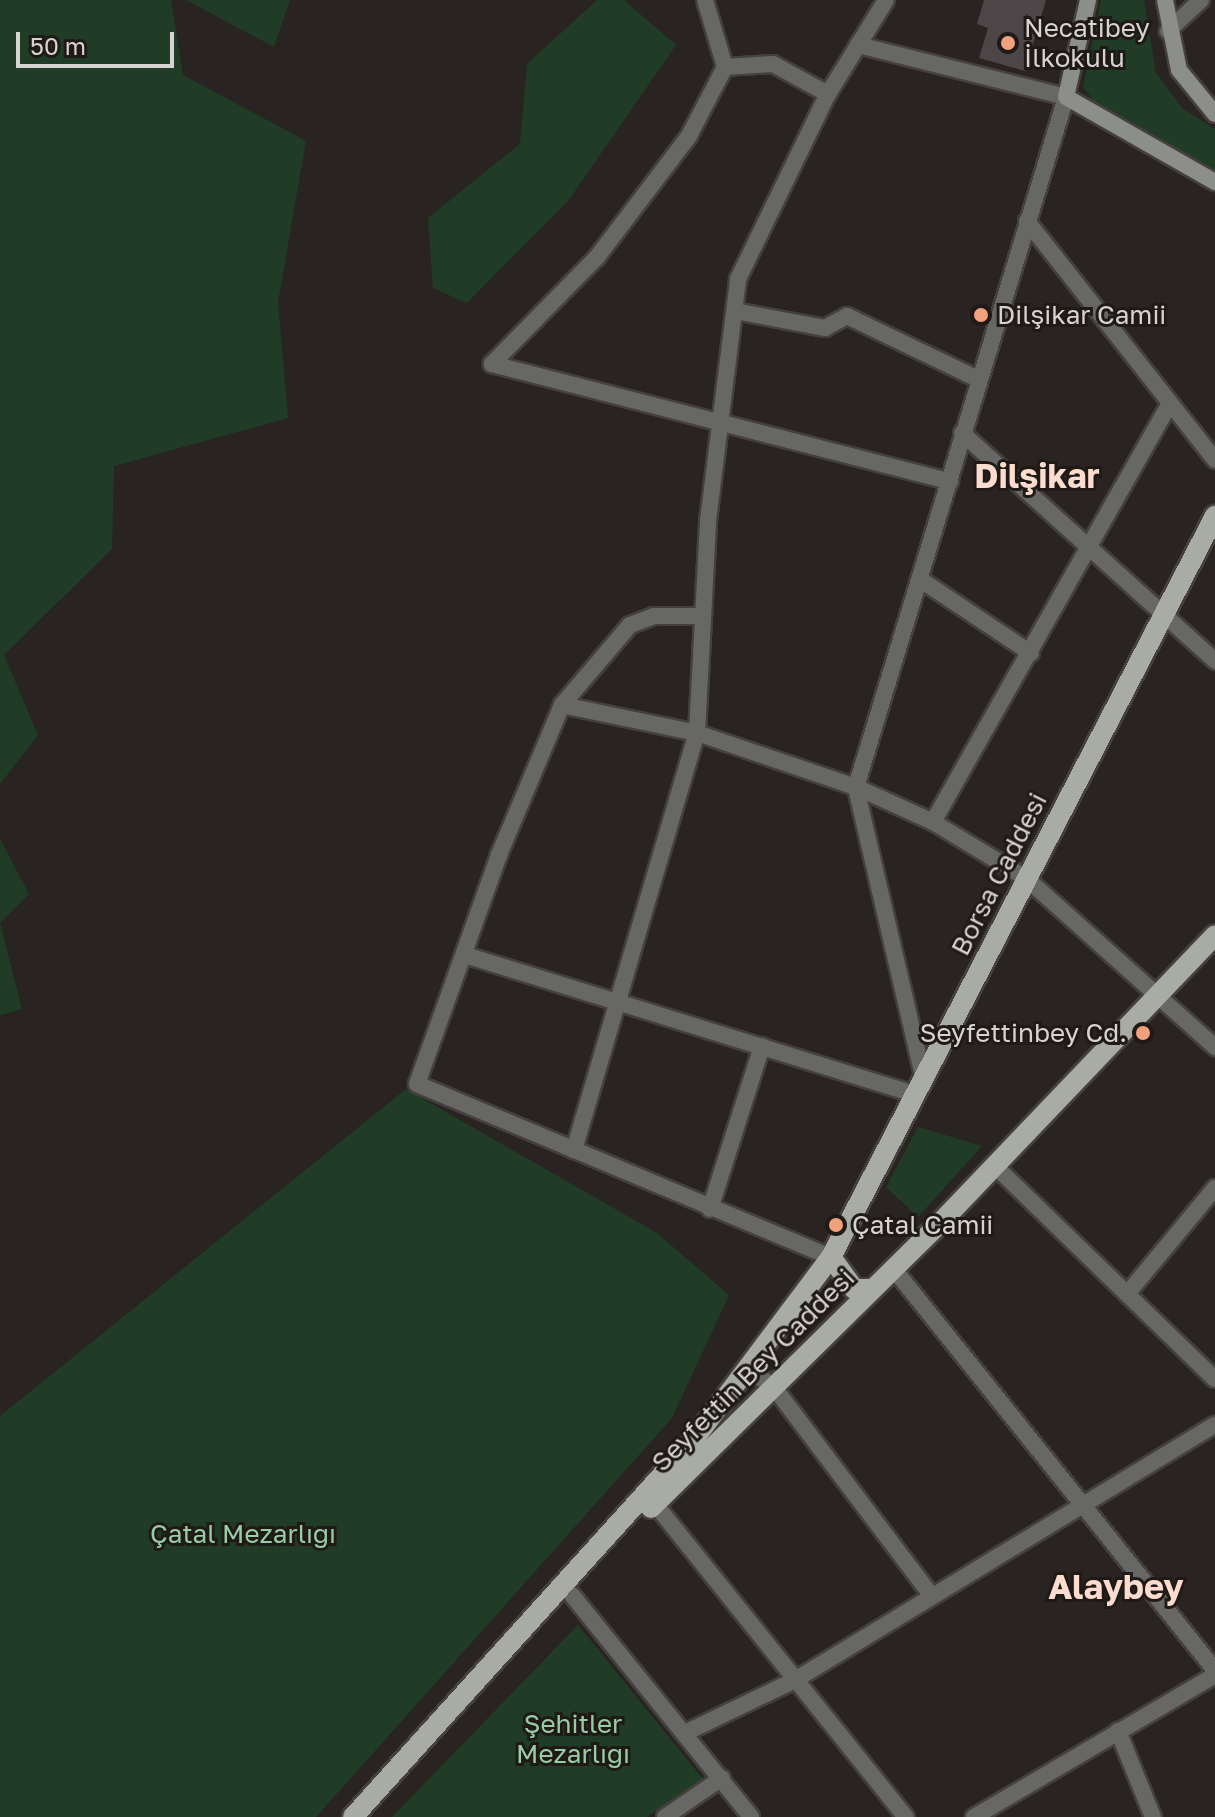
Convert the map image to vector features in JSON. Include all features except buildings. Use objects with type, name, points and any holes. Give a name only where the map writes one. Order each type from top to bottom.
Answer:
[{"type":"main road","points":[[1088,0],[1066,97],[1215,182]]},
{"type":"main road","points":[[1165,0],[1168,31],[1179,70],[1215,114]]},
{"type":"main road","name":"Borsa Caddesi","points":[[831,1257],[1215,516]]},
{"type":"main road","name":"Seyfettin Bey Caddesi","points":[[650,1499],[773,1386],[872,1289],[995,1166],[1215,935]]},
{"type":"main road","points":[[831,1257],[854,1289],[872,1289]]},
{"type":"main road","name":"Seyfettin Bey Caddesi","points":[[372,1817],[650,1499],[831,1257]]},
{"type":"main road","name":"Seyfettin Bey Caddesi","points":[[353,1817],[568,1591]]},
{"type":"street","points":[[574,1150],[621,1002],[697,733],[719,416],[738,279],[828,94],[886,0]]},
{"type":"street","points":[[1168,31],[1201,0]]},
{"type":"street","points":[[709,2],[725,67],[689,136],[597,257],[492,364],[719,416],[950,482]]},
{"type":"street","points":[[465,955],[762,1046],[919,1085],[856,787],[950,482],[976,378],[1066,97],[858,45]]},
{"type":"street","points":[[725,67],[773,64],[828,94]]},
{"type":"street","points":[[1027,221],[1168,406],[1215,460]]},
{"type":"street","points":[[735,311],[825,328],[847,316],[976,378]]},
{"type":"street","points":[[933,822],[1089,552],[1168,406]]},
{"type":"street","points":[[962,433],[1089,552],[1165,613],[1215,661]]},
{"type":"street","points":[[921,580],[1031,653]]},
{"type":"street","points":[[703,616],[654,616],[630,625],[562,705],[417,1084],[831,1257]]},
{"type":"street","points":[[562,705],[697,733],[856,787],[933,822],[1026,878],[1160,992],[1215,1047]]},
{"type":"street","points":[[710,1209],[762,1046]]},
{"type":"street","points":[[995,1166],[1215,1379]]},
{"type":"street","points":[[1127,1294],[1215,1188]]},
{"type":"street","points":[[893,1268],[1088,1507],[1215,1672],[974,1817]]},
{"type":"street","points":[[747,1369],[773,1386],[931,1595]]},
{"type":"street","points":[[687,1732],[795,1680],[931,1595],[1088,1507],[1215,1425]]},
{"type":"street","points":[[650,1499],[906,1817]]},
{"type":"street","points":[[568,1591],[687,1732],[751,1817]]},
{"type":"street","points":[[1118,1731],[1153,1817]]},
{"type":"street","points":[[665,1817],[722,1778]]},
{"type":"green space","points":[[0,0],[171,0],[183,75],[306,141],[278,302],[288,418],[114,466],[112,549],[4,655],[38,735],[0,784]]},
{"type":"green space","points":[[186,0],[290,0],[274,47]]},
{"type":"green space","points":[[597,0],[624,0],[676,45],[568,201],[467,303],[433,288],[428,218],[520,144],[527,64]]},
{"type":"green space","points":[[1101,0],[1144,0],[1156,73],[1183,109],[1215,129],[1215,170],[1093,100],[1083,87]]},
{"type":"green space","points":[[0,839],[29,894],[0,923]]},
{"type":"green space","points":[[0,923],[22,1009],[0,1015]]},
{"type":"green space","name":"Çatal Mezarlığı","points":[[406,1089],[657,1233],[729,1295],[672,1418],[316,1817],[0,1817],[0,1416]]},
{"type":"green space","points":[[918,1127],[982,1146],[918,1217],[886,1187]]},
{"type":"green space","name":"Şehitler Mezarlığı","points":[[578,1625],[703,1779],[647,1817],[392,1817]]},
{"type":"place","name":"Necatibey İlkokulu","points":[[1008,43]]},
{"type":"place","name":"Dilşikar Camii","points":[[981,315]]},
{"type":"place","name":"Seyfettinbey Cd.","points":[[1143,1033]]},
{"type":"place","name":"Çatal Camii","points":[[836,1225]]},
{"type":"district","name":"Dilşikar","points":[[1037,476]]},
{"type":"district","name":"Alaybey","points":[[1116,1587]]}]
